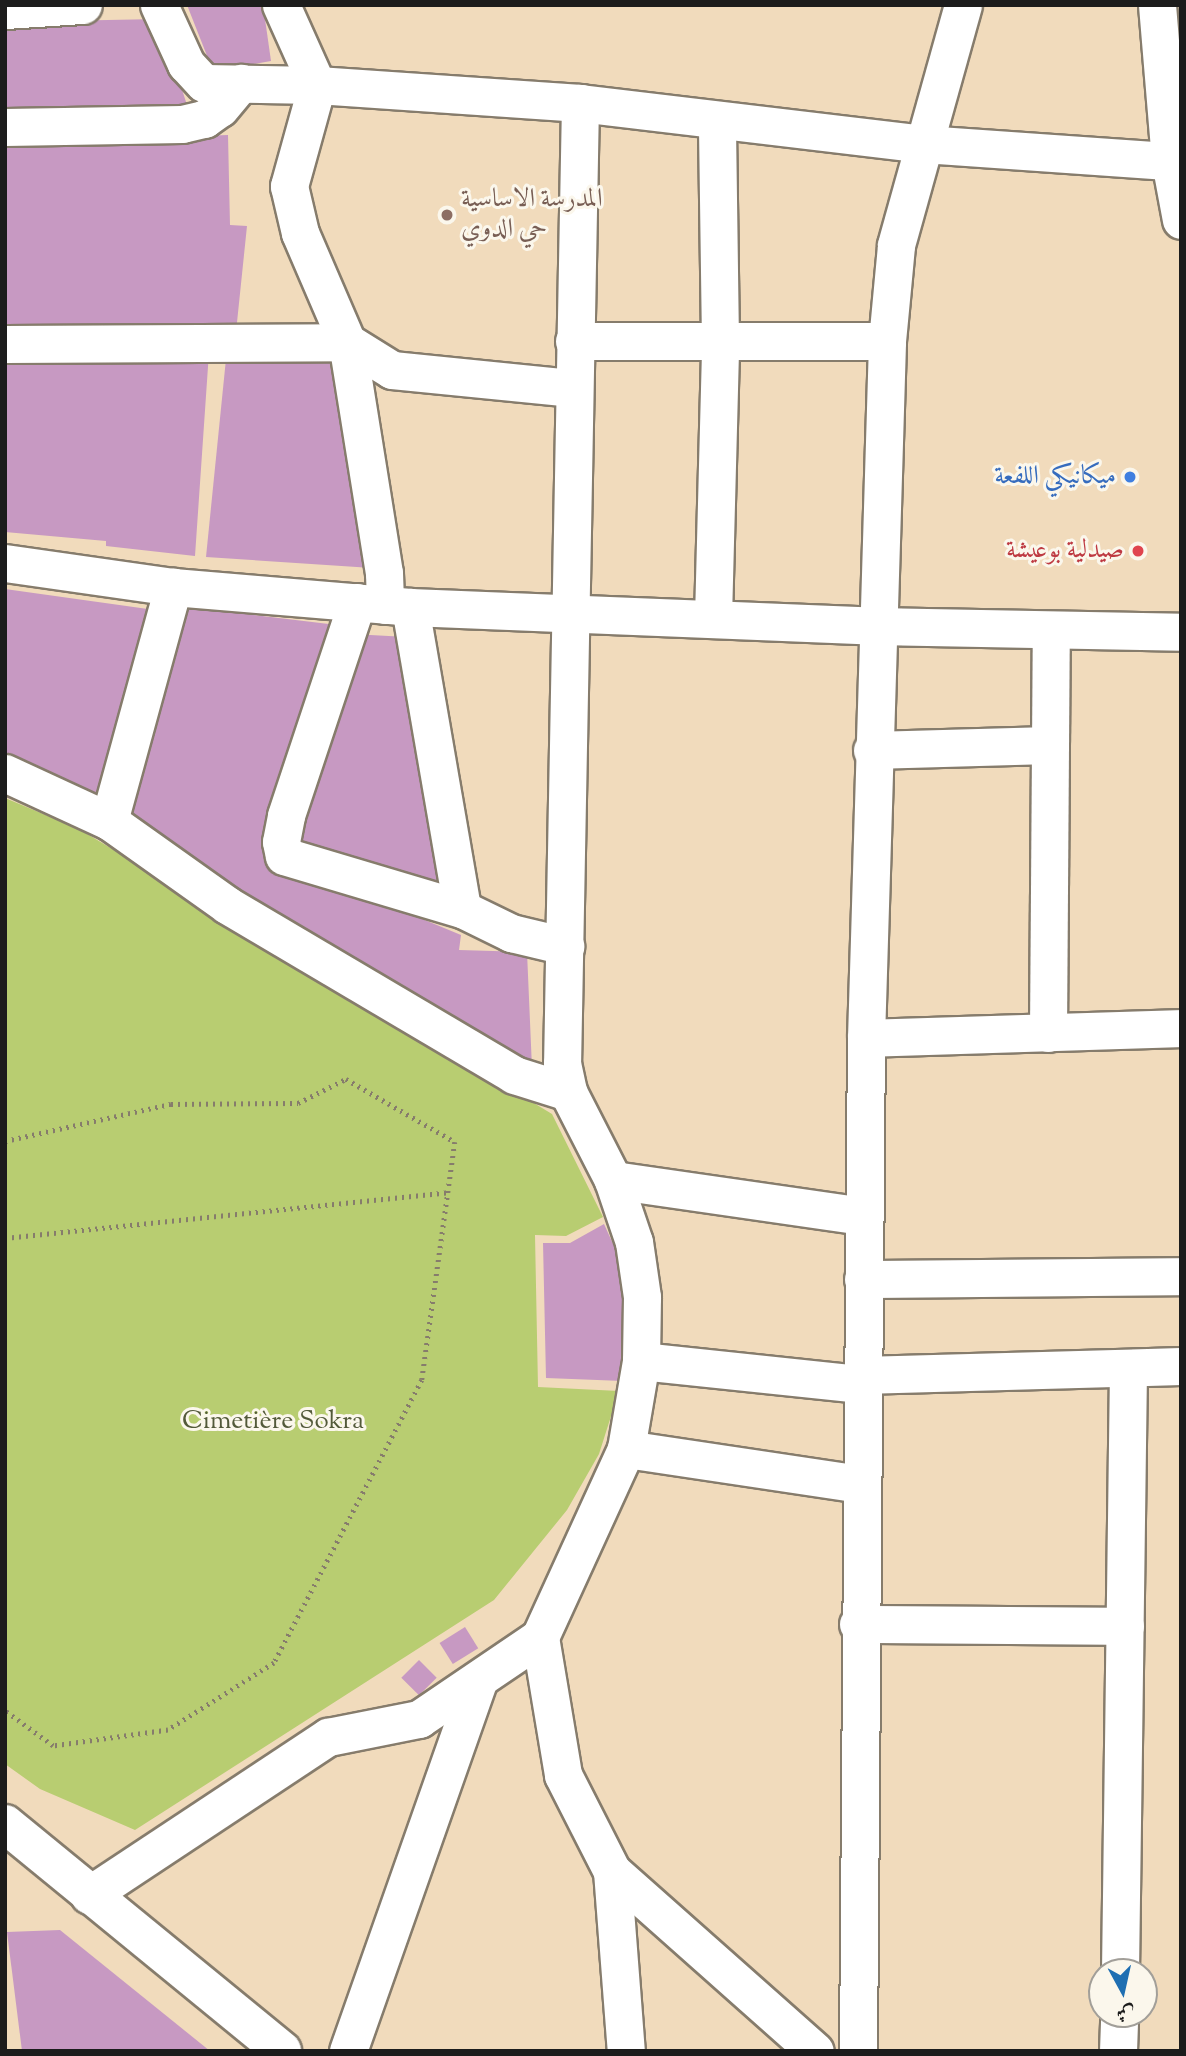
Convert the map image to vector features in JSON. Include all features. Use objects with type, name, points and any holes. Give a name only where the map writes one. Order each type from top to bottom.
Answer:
[{"type":"street","points":[[5,10],[83,5]]},
{"type":"street","points":[[159,5],[195,77],[204,83],[317,85],[580,103],[924,144],[1170,161]]},
{"type":"street","points":[[281,5],[317,85],[289,186],[300,233],[347,342],[384,604],[462,909]]},
{"type":"street","points":[[858,2051],[858,1624],[866,1038],[872,750],[887,341],[896,245],[963,5]]},
{"type":"street","points":[[1157,5],[1170,161],[1181,219]]},
{"type":"street","points":[[5,127],[182,124],[204,119],[220,108],[241,83]]},
{"type":"street","points":[[89,1895],[328,1737],[419,1719],[540,1637],[626,1449],[640,1361],[642,1297],[634,1242],[613,1180],[568,1092],[562,1063],[568,615],[580,103]]},
{"type":"street","points":[[713,618],[720,342],[717,120]]},
{"type":"street","points":[[575,341],[887,341]]},
{"type":"street","points":[[5,344],[347,342],[392,370],[573,388]]},
{"type":"street","points":[[5,563],[173,587],[568,615],[1181,632]]},
{"type":"street","points":[[109,821],[173,587]]},
{"type":"street","points":[[384,604],[286,816],[281,842],[284,856],[462,909],[511,933],[565,946]]},
{"type":"street","points":[[1048,1033],[1051,630]]},
{"type":"street","points":[[872,750],[1049,745]]},
{"type":"street","points":[[5,773],[109,821],[227,905],[502,1068],[568,1092]]},
{"type":"street","points":[[866,1038],[1181,1028]]},
{"type":"street","points":[[613,1180],[864,1216]]},
{"type":"street","points":[[863,1279],[1181,1276]]},
{"type":"street","points":[[640,1361],[861,1380],[1181,1366]]},
{"type":"street","points":[[1120,1958],[1128,1368]]},
{"type":"street","points":[[626,1449],[860,1483]]},
{"type":"street","points":[[858,1624],[1125,1626]]},
{"type":"street","points":[[540,1637],[563,1775],[586,1827],[612,1871],[815,2051]]},
{"type":"street","points":[[348,2051],[479,1679]]},
{"type":"street","points":[[5,1824],[282,2051]]},
{"type":"street","points":[[612,1871],[626,2051]]},
{"type":"street","points":[[1118,2051],[1119,2028]]},
{"type":"path","points":[[5,1141],[171,1104],[298,1103],[346,1079],[455,1142],[422,1380],[274,1664],[168,1730],[53,1746],[5,1711]]},
{"type":"path","points":[[5,1238],[449,1192]]},
{"type":"green space","name":"Cimetière Sokra","points":[[5,798],[79,829],[552,1114],[603,1217],[566,1236],[535,1235],[538,1387],[619,1391],[599,1454],[567,1510],[494,1600],[135,1830],[40,1789],[5,1764]]},
{"type":"building","points":[[187,5],[263,5],[271,61],[213,71]]},
{"type":"building","points":[[159,19],[187,105],[5,119],[5,22]]},
{"type":"building","points":[[228,135],[230,225],[247,226],[236,332],[5,335],[5,143]]},
{"type":"building","points":[[328,345],[372,568],[206,557],[227,349]]},
{"type":"building","points":[[5,352],[209,352],[195,556],[106,546],[106,541],[5,532]]},
{"type":"building","points":[[5,589],[155,610],[103,807],[5,768]]},
{"type":"building","points":[[170,605],[337,625],[270,856],[461,935],[459,950],[527,952],[532,1068],[119,825]]},
{"type":"building","points":[[352,634],[407,637],[442,899],[292,841]]},
{"type":"building","points":[[604,1224],[624,1268],[623,1381],[546,1378],[543,1243],[570,1243]]},
{"type":"building","points":[[465,1627],[478,1648],[453,1664],[440,1643]]},
{"type":"building","points":[[419,1660],[437,1678],[419,1695],[401,1678]]},
{"type":"building","points":[[60,1930],[210,2051],[22,2051],[7,1932]]},
{"type":"place","name":"المدرسة الاساسية حي الدوي","points":[[447,215]]},
{"type":"place","name":"ميكانيكي اللفعة","points":[[1130,477]]},
{"type":"place","name":"صيدلية بوعيشة","points":[[1138,551]]}]
